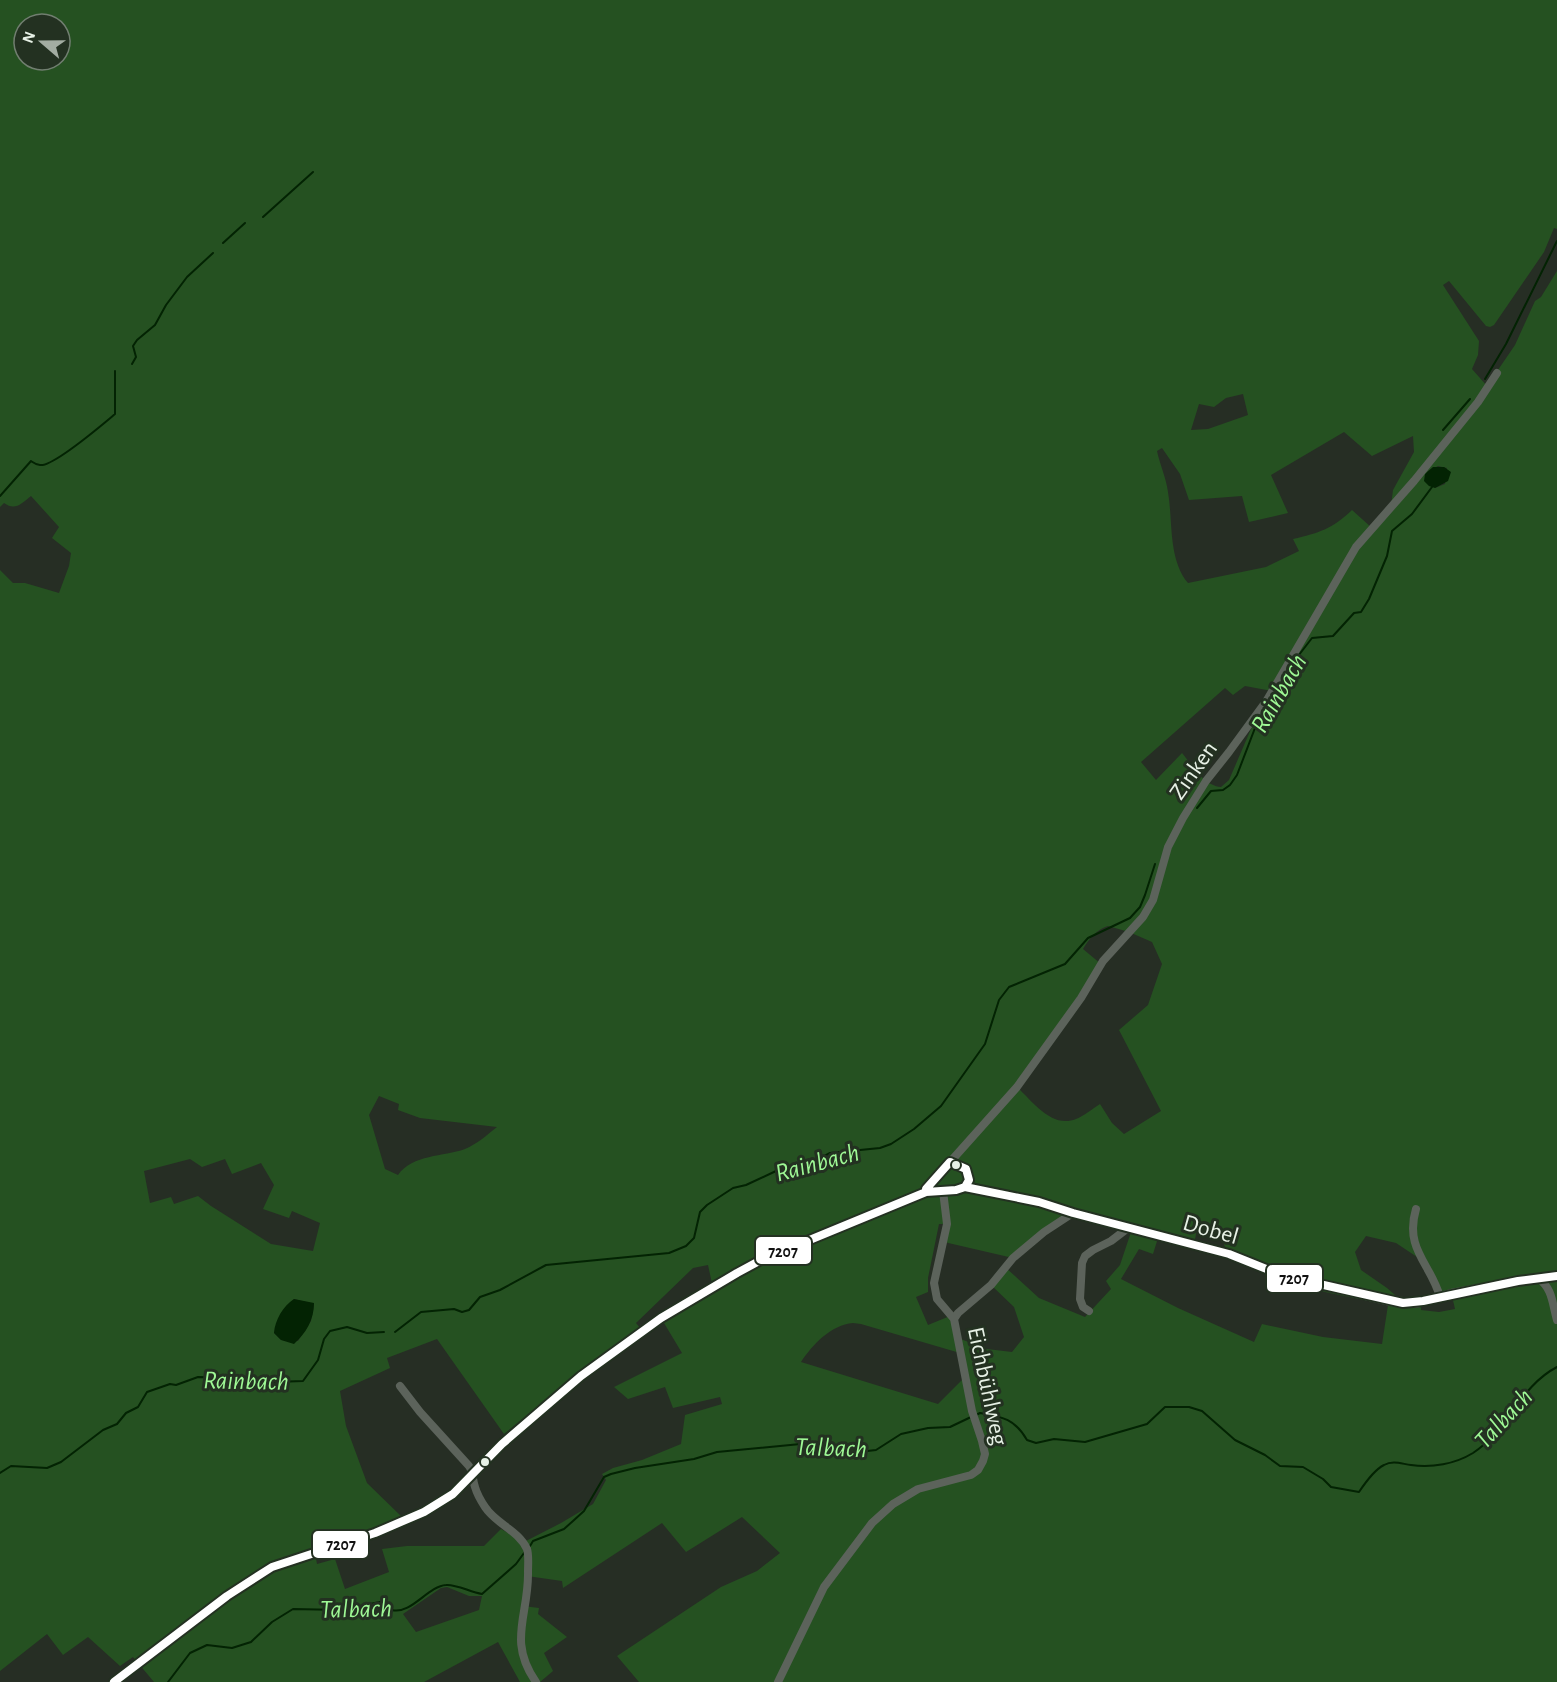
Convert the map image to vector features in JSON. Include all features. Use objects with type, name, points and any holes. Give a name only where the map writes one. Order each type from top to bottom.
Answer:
[{"type":"street","name":"Zinken","points":[[926,1192],[926,1189],[1017,1087],[1081,998],[1103,961],[1110,956],[1143,917],[1153,900],[1168,847],[1183,818],[1206,781],[1267,700],[1356,547],[1414,481],[1478,402],[1497,373]]},
{"type":"street","points":[[950,1162],[966,1169],[969,1180],[964,1186]]},
{"type":"street","name":"Dobel","points":[[114,1682],[226,1596],[272,1567],[344,1544],[424,1512],[453,1494],[502,1444],[580,1376],[661,1318],[761,1260],[926,1192],[956,1190],[964,1186],[1039,1202],[1229,1254],[1284,1276],[1389,1301],[1416,1303],[1538,1278],[1557,1278],[1551,1292]]},
{"type":"street","name":"Eichbühlweg","points":[[778,1682],[824,1587],[872,1523],[893,1504],[918,1489],[971,1475],[978,1470],[985,1454],[973,1415],[954,1319],[937,1299],[934,1283],[935,1270],[945,1238],[943,1191]]},
{"type":"street","points":[[1416,1209],[1413,1218],[1413,1233],[1416,1248],[1422,1262],[1436,1281],[1440,1297]]},
{"type":"street","points":[[954,1319],[991,1285],[1013,1258],[1044,1232],[1073,1213]]},
{"type":"street","points":[[1089,1311],[1083,1307],[1080,1299],[1082,1263],[1085,1256],[1111,1241],[1128,1227]]},
{"type":"street","points":[[1538,1278],[1551,1292],[1557,1320]]},
{"type":"street","points":[[400,1386],[473,1473],[474,1485],[484,1506],[493,1518],[515,1533],[526,1548],[528,1586],[520,1642],[527,1670],[536,1682]]},
{"type":"shaded area","points":[[0,0],[1557,0],[1557,229],[1554,228],[1544,252],[1494,325],[1490,327],[1486,326],[1449,281],[1443,285],[1479,341],[1478,355],[1472,369],[1487,386],[1515,345],[1535,301],[1541,297],[1557,271],[1557,1682],[639,1682],[617,1656],[721,1587],[757,1571],[780,1553],[742,1517],[686,1552],[662,1523],[563,1588],[562,1581],[527,1576],[523,1606],[539,1608],[538,1614],[567,1637],[544,1653],[553,1671],[540,1682],[520,1682],[498,1642],[424,1682],[154,1682],[133,1657],[120,1666],[88,1637],[63,1655],[47,1634],[0,1671],[0,570],[13,583],[25,583],[59,593],[69,566],[71,553],[52,538],[59,527],[31,496],[18,506],[4,503],[0,507]],"holes":[[[1243,394],[1248,415],[1208,429],[1191,430],[1199,404],[1214,407],[1226,398]],[[1344,432],[1372,456],[1413,436],[1414,452],[1393,490],[1391,506],[1372,528],[1352,510],[1325,529],[1293,539],[1299,551],[1266,567],[1188,583],[1177,563],[1174,551],[1167,487],[1157,451],[1162,448],[1180,474],[1189,500],[1242,496],[1249,522],[1288,513],[1271,475]],[[1438,466],[1447,468],[1445,484],[1435,488],[1425,476],[1428,471]],[[1245,686],[1272,691],[1251,729],[1229,780],[1221,787],[1209,783],[1182,753],[1156,780],[1141,762],[1225,688],[1233,695]],[[1104,927],[1129,932],[1152,942],[1162,964],[1148,1005],[1119,1030],[1161,1111],[1124,1134],[1112,1123],[1100,1104],[1076,1119],[1059,1120],[1043,1112],[1017,1087],[1101,964],[1083,949],[1091,938]],[[379,1096],[399,1104],[398,1110],[420,1118],[497,1127],[465,1149],[412,1163],[398,1175],[385,1169],[369,1115]],[[190,1159],[202,1167],[225,1159],[232,1174],[261,1163],[274,1185],[263,1209],[289,1218],[292,1211],[320,1223],[313,1251],[271,1244],[198,1196],[174,1204],[171,1197],[150,1203],[144,1171]],[[1073,1213],[1132,1229],[1120,1265],[1106,1281],[1111,1289],[1085,1317],[1039,1298],[1005,1267],[991,1285],[1014,1307],[1024,1337],[1012,1352],[987,1349],[958,1338],[950,1316],[928,1325],[916,1297],[928,1292],[928,1278],[939,1224],[946,1224],[944,1242],[1013,1258]],[[1216,1228],[1228,1253],[1194,1245],[1196,1234]],[[1366,1236],[1396,1243],[1426,1263],[1443,1298],[1452,1296],[1455,1309],[1439,1312],[1421,1310],[1421,1302],[1403,1302],[1361,1270],[1355,1252]],[[1158,1238],[1221,1255],[1325,1292],[1388,1305],[1382,1344],[1323,1337],[1262,1324],[1254,1342],[1178,1308],[1121,1279],[1139,1249],[1153,1254]],[[708,1265],[713,1288],[661,1318],[682,1353],[614,1387],[628,1399],[665,1387],[673,1408],[720,1397],[722,1404],[685,1415],[681,1444],[602,1474],[606,1480],[593,1504],[524,1542],[501,1529],[484,1546],[407,1546],[382,1549],[389,1572],[345,1589],[335,1559],[317,1564],[314,1548],[403,1518],[367,1483],[346,1426],[340,1391],[390,1368],[387,1358],[437,1339],[504,1434],[603,1354],[641,1329],[636,1323],[693,1268]],[[294,1299],[314,1304],[311,1321],[298,1341],[281,1340],[274,1333],[279,1319]],[[853,1323],[861,1324],[960,1353],[965,1377],[938,1404],[801,1362],[817,1342],[837,1327]],[[447,1587],[469,1596],[482,1596],[479,1610],[416,1632],[403,1614],[441,1588]]]},
{"type":"shaded area","points":[[1433,467],[1444,467],[1451,472],[1448,481],[1435,488],[1424,481],[1425,474]]},
{"type":"shaded area","points":[[294,1299],[314,1303],[313,1315],[308,1326],[294,1344],[281,1340],[274,1333],[280,1314]]},
{"type":"waterway","points":[[263,217],[313,172]]},
{"type":"waterway","points":[[223,243],[245,223]]},
{"type":"waterway","name":"Rainbach","points":[[1485,379],[1506,344],[1557,241]]},
{"type":"waterway","points":[[132,364],[136,357],[133,346],[137,340],[155,325],[166,305],[187,277],[213,253]]},
{"type":"waterway","points":[[0,496],[31,461],[40,465],[56,459],[115,414],[115,371]]},
{"type":"waterway","name":"Rainbach","points":[[1443,430],[1470,399]]},
{"type":"waterway","name":"Rainbach","points":[[1295,660],[1312,638],[1333,636],[1354,613],[1361,612],[1387,556],[1392,531],[1412,514],[1432,487]]},
{"type":"waterway","name":"Rainbach","points":[[1197,808],[1211,791],[1223,790],[1237,775],[1255,728],[1280,695],[1292,665]]},
{"type":"waterway","name":"Rainbach","points":[[395,1332],[421,1312],[469,1310],[480,1297],[500,1290],[546,1265],[669,1253],[686,1246],[694,1238],[700,1212],[733,1188],[746,1185],[776,1171],[813,1162],[830,1153],[880,1148],[891,1144],[914,1129],[941,1106],[985,1044],[999,1000],[1009,987],[1065,964],[1088,938],[1130,918],[1140,907],[1155,864]]},
{"type":"waterway","name":"Rainbach","points":[[0,1473],[11,1466],[47,1468],[61,1462],[103,1430],[117,1424],[126,1413],[138,1407],[147,1392],[198,1377],[234,1378],[249,1383],[303,1381],[318,1360],[324,1339],[330,1331],[347,1327],[367,1333],[384,1332]]},
{"type":"waterway","name":"Talbach","points":[[976,1415],[980,1413],[1008,1420],[1018,1427],[1027,1440],[1036,1443],[1054,1439],[1085,1442],[1147,1424],[1165,1407],[1189,1407],[1202,1411],[1235,1440],[1265,1455],[1280,1466],[1303,1467],[1323,1479],[1331,1487],[1359,1492],[1373,1473],[1387,1464],[1435,1465],[1459,1460],[1473,1453],[1495,1433],[1533,1385],[1557,1367]]},
{"type":"waterway","name":"Talbach","points":[[530,1546],[533,1541],[564,1529],[584,1511],[604,1477],[611,1474],[694,1459],[717,1452],[821,1442],[850,1453],[876,1450],[901,1434],[928,1428],[950,1427],[971,1417]]},
{"type":"waterway","name":"Talbach","points":[[168,1682],[190,1653],[207,1645],[232,1648],[251,1642],[272,1622],[293,1609],[341,1610],[380,1602],[390,1609],[399,1610],[413,1605],[433,1590],[446,1585],[482,1594],[516,1564],[524,1553]]},
{"type":"transit line","name":"7207","points":[[926,1192],[926,1189],[950,1162],[966,1169],[969,1180],[965,1187]]},
{"type":"transit line","name":"7207","points":[[114,1682],[227,1596],[272,1567],[375,1533],[424,1512],[453,1494],[502,1444],[581,1376],[661,1318],[761,1260],[926,1192],[956,1190],[965,1187],[1039,1202],[1229,1254],[1284,1276],[1403,1303],[1518,1281],[1557,1276]]}]
